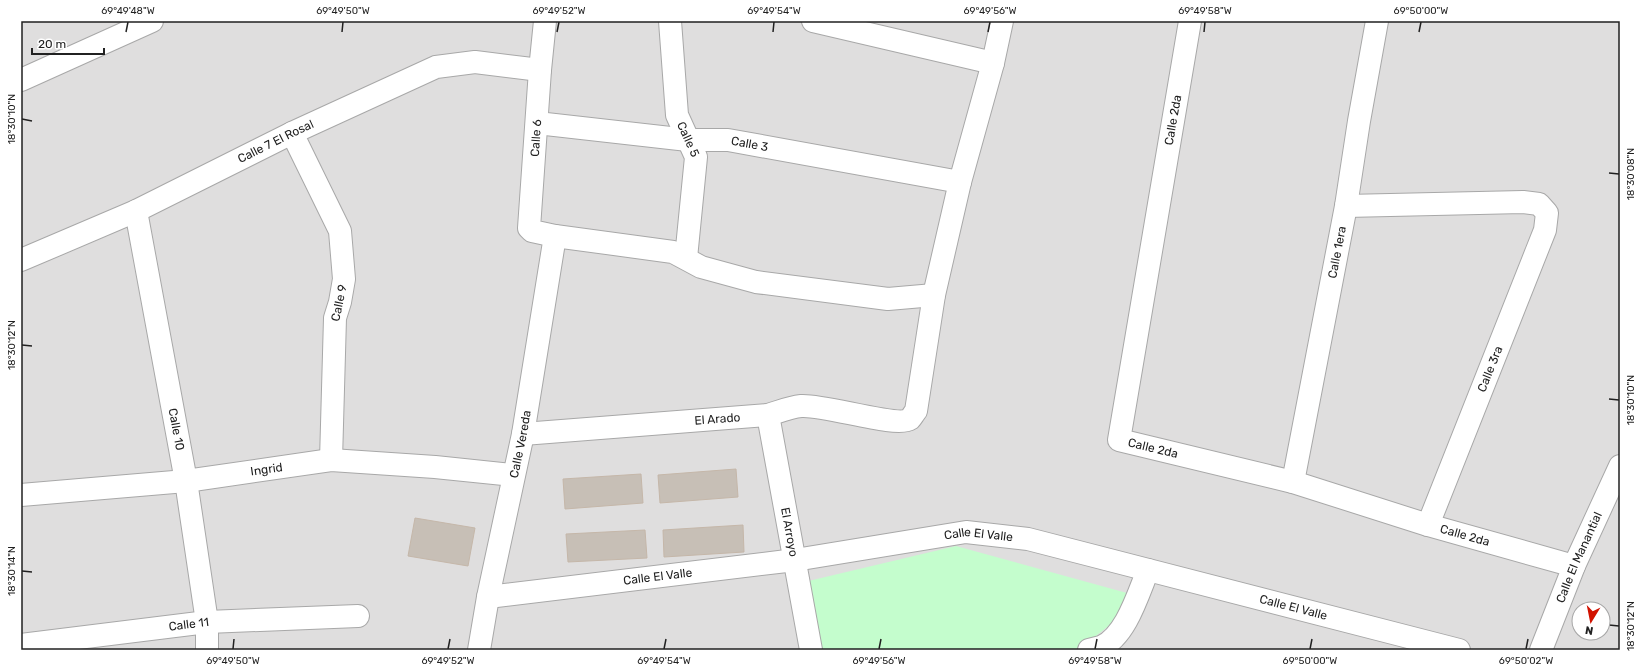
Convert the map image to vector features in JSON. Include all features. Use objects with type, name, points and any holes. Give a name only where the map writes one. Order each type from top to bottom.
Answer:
[{"type":"street","points":[[21,80],[152,21]]},
{"type":"street","name":"Calle 6","points":[[545,21],[540,70],[529,228],[532,231],[555,236]]},
{"type":"street","name":"Calle 5","points":[[670,21],[678,114],[696,157],[686,258]]},
{"type":"street","points":[[813,21],[994,63]]},
{"type":"street","points":[[555,236],[673,252],[686,258],[701,268],[756,282],[888,299],[934,295],[960,182],[994,63],[1002,21]]},
{"type":"street","name":"Calle 2da","points":[[1190,21],[1119,440],[1293,482],[1428,525],[1574,566]]},
{"type":"street","name":"Calle 1era","points":[[1293,482],[1346,206],[1359,121],[1377,21]]},
{"type":"street","name":"Calle 7 El Rosal","points":[[21,260],[136,211],[292,133],[436,67],[475,62],[540,70]]},
{"type":"street","name":"Calle 3","points":[[537,123],[688,140],[728,140],[960,182]]},
{"type":"street","name":"Calle 9","points":[[292,133],[340,231],[344,279],[340,302],[335,318],[331,460]]},
{"type":"street","name":"Calle 3ra","points":[[1346,206],[1523,202],[1539,204],[1547,213],[1545,230],[1428,525]]},
{"type":"street","name":"Calle 10","points":[[136,211],[186,481],[207,622],[207,650]]},
{"type":"street","name":"Calle Vereda","points":[[479,650],[488,598],[523,434],[555,236]]},
{"type":"street","name":"El Arado","points":[[523,434],[768,415],[800,406],[825,407],[900,422],[910,419],[916,411],[934,295]]},
{"type":"street","name":"El Arroyo","points":[[768,415],[811,650]]},
{"type":"street","name":"Ingrid","points":[[21,495],[186,481],[331,460],[513,476]]},
{"type":"street","name":"Calle El Manantial","points":[[1540,650],[1574,566],[1620,466]]},
{"type":"street","name":"Calle El Valle","points":[[488,598],[795,560],[966,532],[1028,539],[1451,649]]},
{"type":"street","points":[[1089,650],[1102,646],[1116,636],[1126,621],[1148,570]]},
{"type":"street","name":"Calle 11","points":[[21,645],[207,622],[358,616]]},
{"type":"shaded area","points":[[21,21],[1620,21],[1620,650],[21,650]]},
{"type":"green space","points":[[956,546],[1127,593],[1116,620],[1082,647],[1072,650],[814,650],[800,583]]},
{"type":"building","points":[[736,469],[738,497],[660,503],[658,475]]},
{"type":"building","points":[[641,474],[643,503],[565,509],[563,479]]},
{"type":"building","points":[[415,518],[475,528],[468,566],[408,556]]},
{"type":"building","points":[[743,525],[744,552],[664,557],[663,530]]},
{"type":"building","points":[[645,530],[647,558],[568,562],[566,534]]}]
